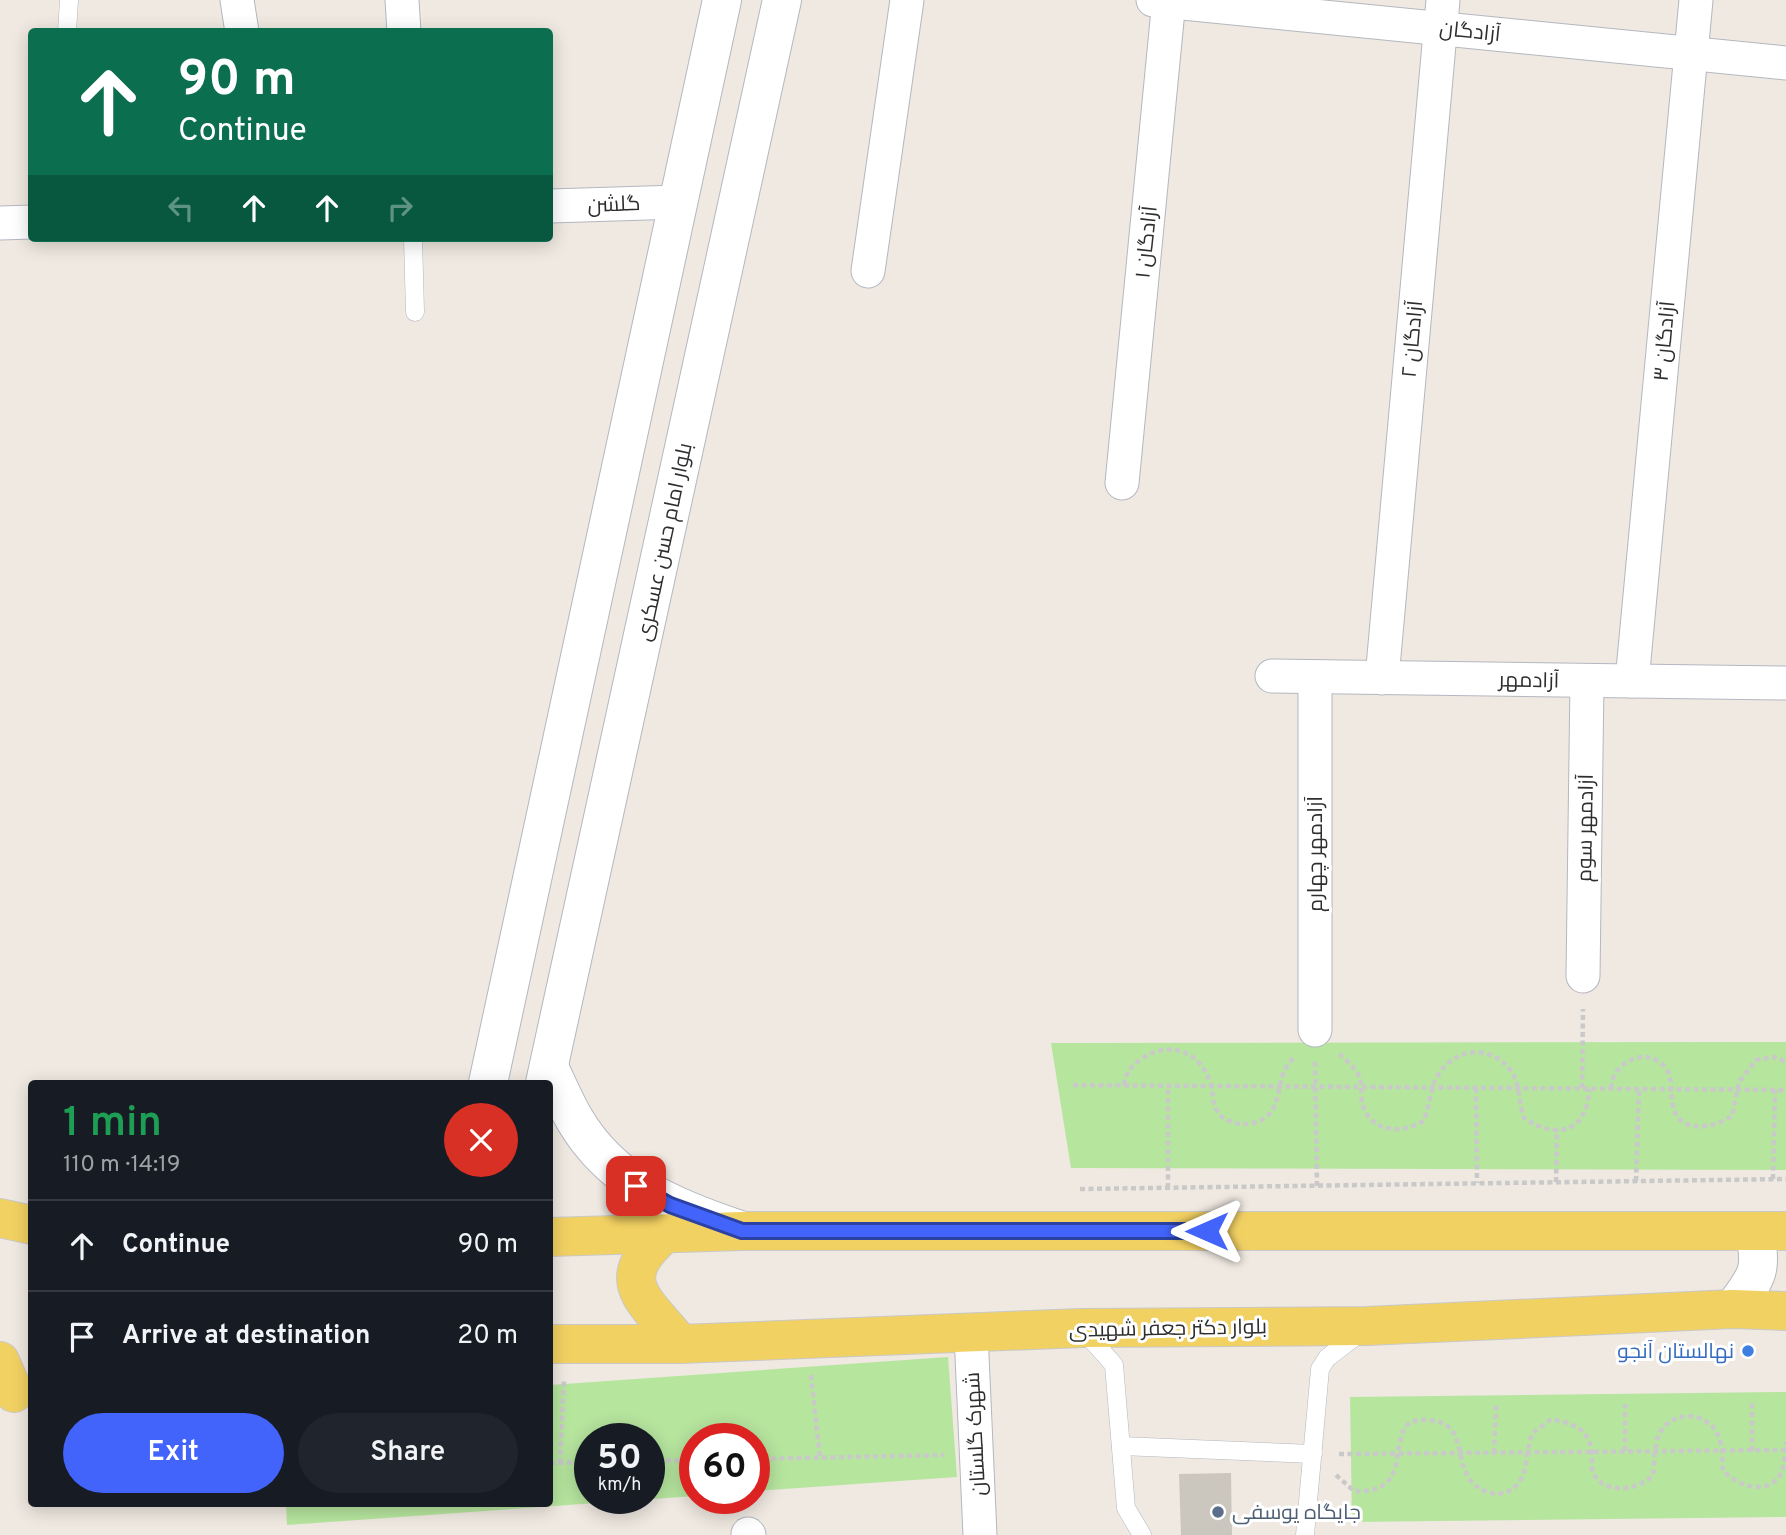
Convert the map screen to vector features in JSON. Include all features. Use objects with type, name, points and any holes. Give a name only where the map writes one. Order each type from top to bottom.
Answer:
[{"type":"main road","points":[[489,1080],[722,0]]},
{"type":"main road","name":"بلوار امام حسن عسکری","points":[[547,1075],[782,0]]},
{"type":"main road","points":[[553,1085],[575,1120],[615,1169],[670,1205],[742,1231]]},
{"type":"main road","points":[[553,1237],[742,1231],[1770,1231],[1760,1265],[1748,1289],[1732,1309]]},
{"type":"main road","points":[[664,1234],[645,1251],[636,1265],[634,1281],[638,1293],[680,1344]]},
{"type":"main road","name":"بلوار دکتر جعفر شهیدی","points":[[558,1344],[680,1344],[1082,1328],[1367,1326],[1732,1309],[1786,1311]]},
{"type":"street","points":[[237,0],[241,28]]},
{"type":"street","points":[[402,0],[404,28]]},
{"type":"street","points":[[868,271],[907,0]]},
{"type":"street","name":"آزادگان","points":[[1164,0],[1441,14],[1692,53],[1786,63]]},
{"type":"street","name":"آزادگان ۱","points":[[1122,483],[1164,0]]},
{"type":"street","name":"آزادگان ۳","points":[[1632,681],[1696,0]]},
{"type":"street","name":"آزادگان ۲","points":[[1382,678],[1441,14]]},
{"type":"street","name":"گلشن","points":[[553,205],[679,202]]},
{"type":"street","points":[[0,223],[28,222]]},
{"type":"street","name":"آزادمهر","points":[[1272,677],[1786,683]]},
{"type":"street","name":"آزادمهر چهارم","points":[[1314,677],[1315,1039]]},
{"type":"street","name":"آزادمهر سوم","points":[[1583,976],[1587,681]]},
{"type":"street","name":"شهرک گلستان","points":[[971,1333],[980,1535]]},
{"type":"lane","points":[[67,28],[69,0]]},
{"type":"lane","points":[[413,242],[415,312]]},
{"type":"lane","points":[[1305,1535],[1320,1369],[1327,1358],[1367,1326]]},
{"type":"lane","points":[[1082,1328],[1114,1365],[1126,1508],[1142,1535]]},
{"type":"lane","points":[[1121,1446],[1313,1454]]},
{"type":"path","points":[[1583,976],[1583,1088]]},
{"type":"path","points":[[1124,1085],[1130,1068],[1156,1051],[1181,1050],[1192,1056],[1211,1086],[1213,1102],[1218,1112],[1224,1119],[1244,1125],[1256,1122],[1274,1108],[1278,1102],[1277,1086],[1284,1066],[1315,1039]]},
{"type":"path","points":[[1315,1039],[1317,1186]]},
{"type":"path","points":[[1315,1039],[1350,1064],[1360,1078],[1363,1107],[1379,1126],[1391,1130],[1414,1127],[1423,1121],[1441,1070],[1457,1055],[1492,1054],[1502,1061],[1513,1073],[1524,1118],[1533,1124],[1557,1130],[1570,1128],[1584,1112],[1589,1088]]},
{"type":"path","points":[[1611,1088],[1615,1073],[1631,1060],[1641,1057],[1662,1065],[1671,1077],[1673,1108],[1680,1118],[1697,1128],[1717,1125],[1732,1116],[1743,1073],[1756,1059],[1774,1057],[1786,1062]]},
{"type":"path","points":[[1073,1085],[1786,1090]]},
{"type":"path","points":[[1168,1086],[1168,1188]]},
{"type":"path","points":[[1476,1088],[1477,1183]]},
{"type":"path","points":[[1636,1181],[1639,1089]]},
{"type":"path","points":[[1773,1179],[1776,1090]]},
{"type":"path","points":[[1556,1182],[1557,1130]]},
{"type":"path","points":[[1080,1189],[1786,1179]]},
{"type":"path","points":[[807,1338],[820,1458]]},
{"type":"path","points":[[558,1344],[560,1463]]},
{"type":"path","points":[[1752,1399],[1752,1451]]},
{"type":"path","points":[[1494,1453],[1496,1404]]},
{"type":"path","points":[[1625,1404],[1625,1451]]},
{"type":"path","points":[[1334,1473],[1354,1491],[1377,1491],[1393,1478],[1402,1434],[1421,1419],[1445,1425],[1458,1440],[1466,1473],[1482,1491],[1491,1494],[1516,1486],[1525,1468],[1532,1433],[1549,1420],[1572,1422],[1578,1427],[1589,1441],[1592,1469],[1597,1477],[1618,1489],[1628,1489],[1646,1482],[1653,1475],[1661,1430],[1671,1421],[1692,1416],[1703,1418],[1711,1424],[1718,1433],[1723,1470],[1738,1483],[1759,1487],[1776,1479],[1782,1472],[1786,1442]]},
{"type":"path","points":[[1331,1454],[1786,1450]]},
{"type":"path","points":[[770,1459],[976,1455]]},
{"type":"path","points":[[553,1463],[574,1463]]},
{"type":"green space","points":[[1786,1042],[1786,1170],[1071,1168],[1051,1043]]},
{"type":"green space","points":[[948,1357],[957,1477],[770,1490],[770,1423],[679,1423],[679,1497],[665,1498],[665,1423],[574,1423],[574,1505],[553,1506],[553,1385]]},
{"type":"green space","points":[[1786,1392],[1786,1517],[1352,1522],[1350,1397]]},
{"type":"green space","points":[[286,1507],[540,1507],[287,1525]]},
{"type":"building","points":[[1231,1473],[1232,1535],[1181,1535],[1179,1474]]},
{"type":"place","name":"نهالستان آنجو","points":[[1748,1351]]},
{"type":"place","name":"جایگاه یوسفی","points":[[1218,1512]]},
{"type":"route","points":[[636,1186],[670,1205],[742,1231],[1207,1231]]}]
